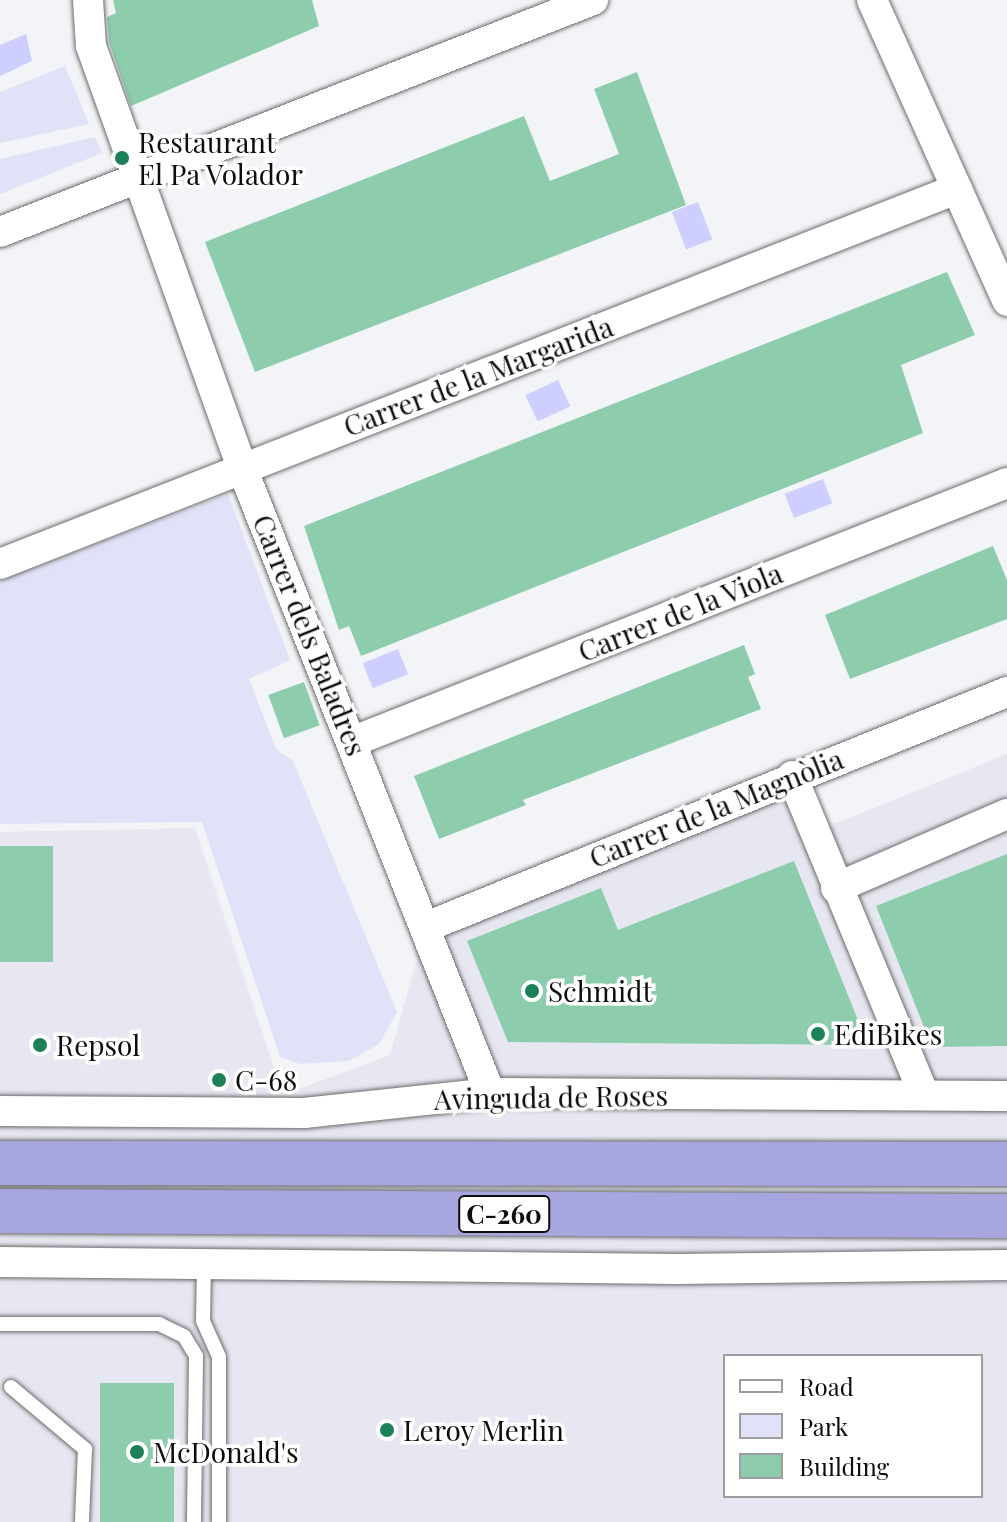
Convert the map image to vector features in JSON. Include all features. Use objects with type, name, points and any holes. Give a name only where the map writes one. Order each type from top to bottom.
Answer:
[{"type":"highway","name":"C-260","points":[[0,1163],[1007,1164]]},
{"type":"highway","name":"C-260","points":[[0,1211],[1007,1216]]},
{"type":"street","name":"Carrer dels Baladres","points":[[88,0],[91,46],[139,174],[142,197],[242,468],[354,741],[490,1093]]},
{"type":"street","points":[[0,232],[139,174],[593,0]]},
{"type":"street","points":[[872,0],[1007,301]]},
{"type":"street","name":"Carrer de la Margarida","points":[[0,564],[957,189]]},
{"type":"street","name":"Carrer de la Viola","points":[[354,741],[1007,483]]},
{"type":"street","name":"Carrer de la Magnòlia","points":[[426,927],[792,776],[1007,692]]},
{"type":"street","points":[[792,776],[924,1095]]},
{"type":"street","points":[[836,888],[1007,814]]},
{"type":"street","name":"Avinguda de Roses","points":[[0,1111],[304,1113],[490,1093],[1007,1096]]},
{"type":"street","points":[[0,1262],[1007,1265]]},
{"type":"lane","points":[[204,1264],[203,1321],[219,1357],[219,1522]]},
{"type":"lane","points":[[0,1324],[159,1324],[184,1336],[196,1356],[194,1522]]},
{"type":"lane","points":[[11,1387],[85,1449],[82,1522]]},
{"type":"shaded area","points":[[1007,754],[1007,1522],[0,1522],[0,832],[195,828],[283,1095],[390,1055],[426,927],[792,776],[814,832]]},
{"type":"green space","points":[[65,66],[89,124],[0,143],[0,92]]},
{"type":"green space","points":[[95,137],[102,153],[0,194],[0,159]]},
{"type":"green space","points":[[228,494],[290,660],[249,679],[276,749],[293,761],[397,1012],[379,1044],[349,1061],[300,1064],[280,1057],[202,822],[0,824],[0,581]]},
{"type":"water","points":[[26,34],[32,61],[0,76],[0,45]]},
{"type":"water","points":[[698,202],[712,239],[686,249],[672,212]]},
{"type":"water","points":[[558,380],[570,406],[538,421],[525,395]]},
{"type":"water","points":[[823,479],[832,503],[794,518],[785,494]]},
{"type":"water","points":[[398,649],[408,674],[373,688],[363,663]]},
{"type":"building","points":[[113,0],[312,0],[319,26],[131,106],[109,42],[107,17],[116,13]]},
{"type":"building","points":[[637,72],[686,205],[255,372],[205,242],[524,116],[550,181],[619,154],[594,89]]},
{"type":"building","points":[[947,272],[975,335],[901,365],[923,433],[361,656],[349,626],[339,630],[304,526]]},
{"type":"building","points":[[993,546],[1007,580],[1007,619],[850,679],[825,615]]},
{"type":"building","points":[[744,645],[755,674],[748,677],[761,709],[523,800],[526,805],[439,839],[414,776]]},
{"type":"building","points":[[304,682],[320,725],[284,738],[268,695]]},
{"type":"building","points":[[0,846],[53,846],[53,962],[0,962]]},
{"type":"building","points":[[1007,854],[1007,1046],[932,1047],[876,906]]},
{"type":"building","points":[[794,861],[868,1045],[508,1042],[467,941],[601,888],[618,930]]},
{"type":"building","name":"McDonald's","points":[[100,1383],[174,1383],[174,1522],[100,1522]]},
{"type":"place","name":"Restaurant El Pa Volador","points":[[122,158]]},
{"type":"place","name":"Schmidt","points":[[532,991]]},
{"type":"place","name":"EdiBikes","points":[[818,1034]]},
{"type":"place","name":"Repsol","points":[[40,1045]]},
{"type":"place","name":"C-68","points":[[219,1080]]},
{"type":"place","name":"Leroy Merlin","points":[[387,1430]]},
{"type":"place","name":"McDonald's","points":[[137,1452]]}]
